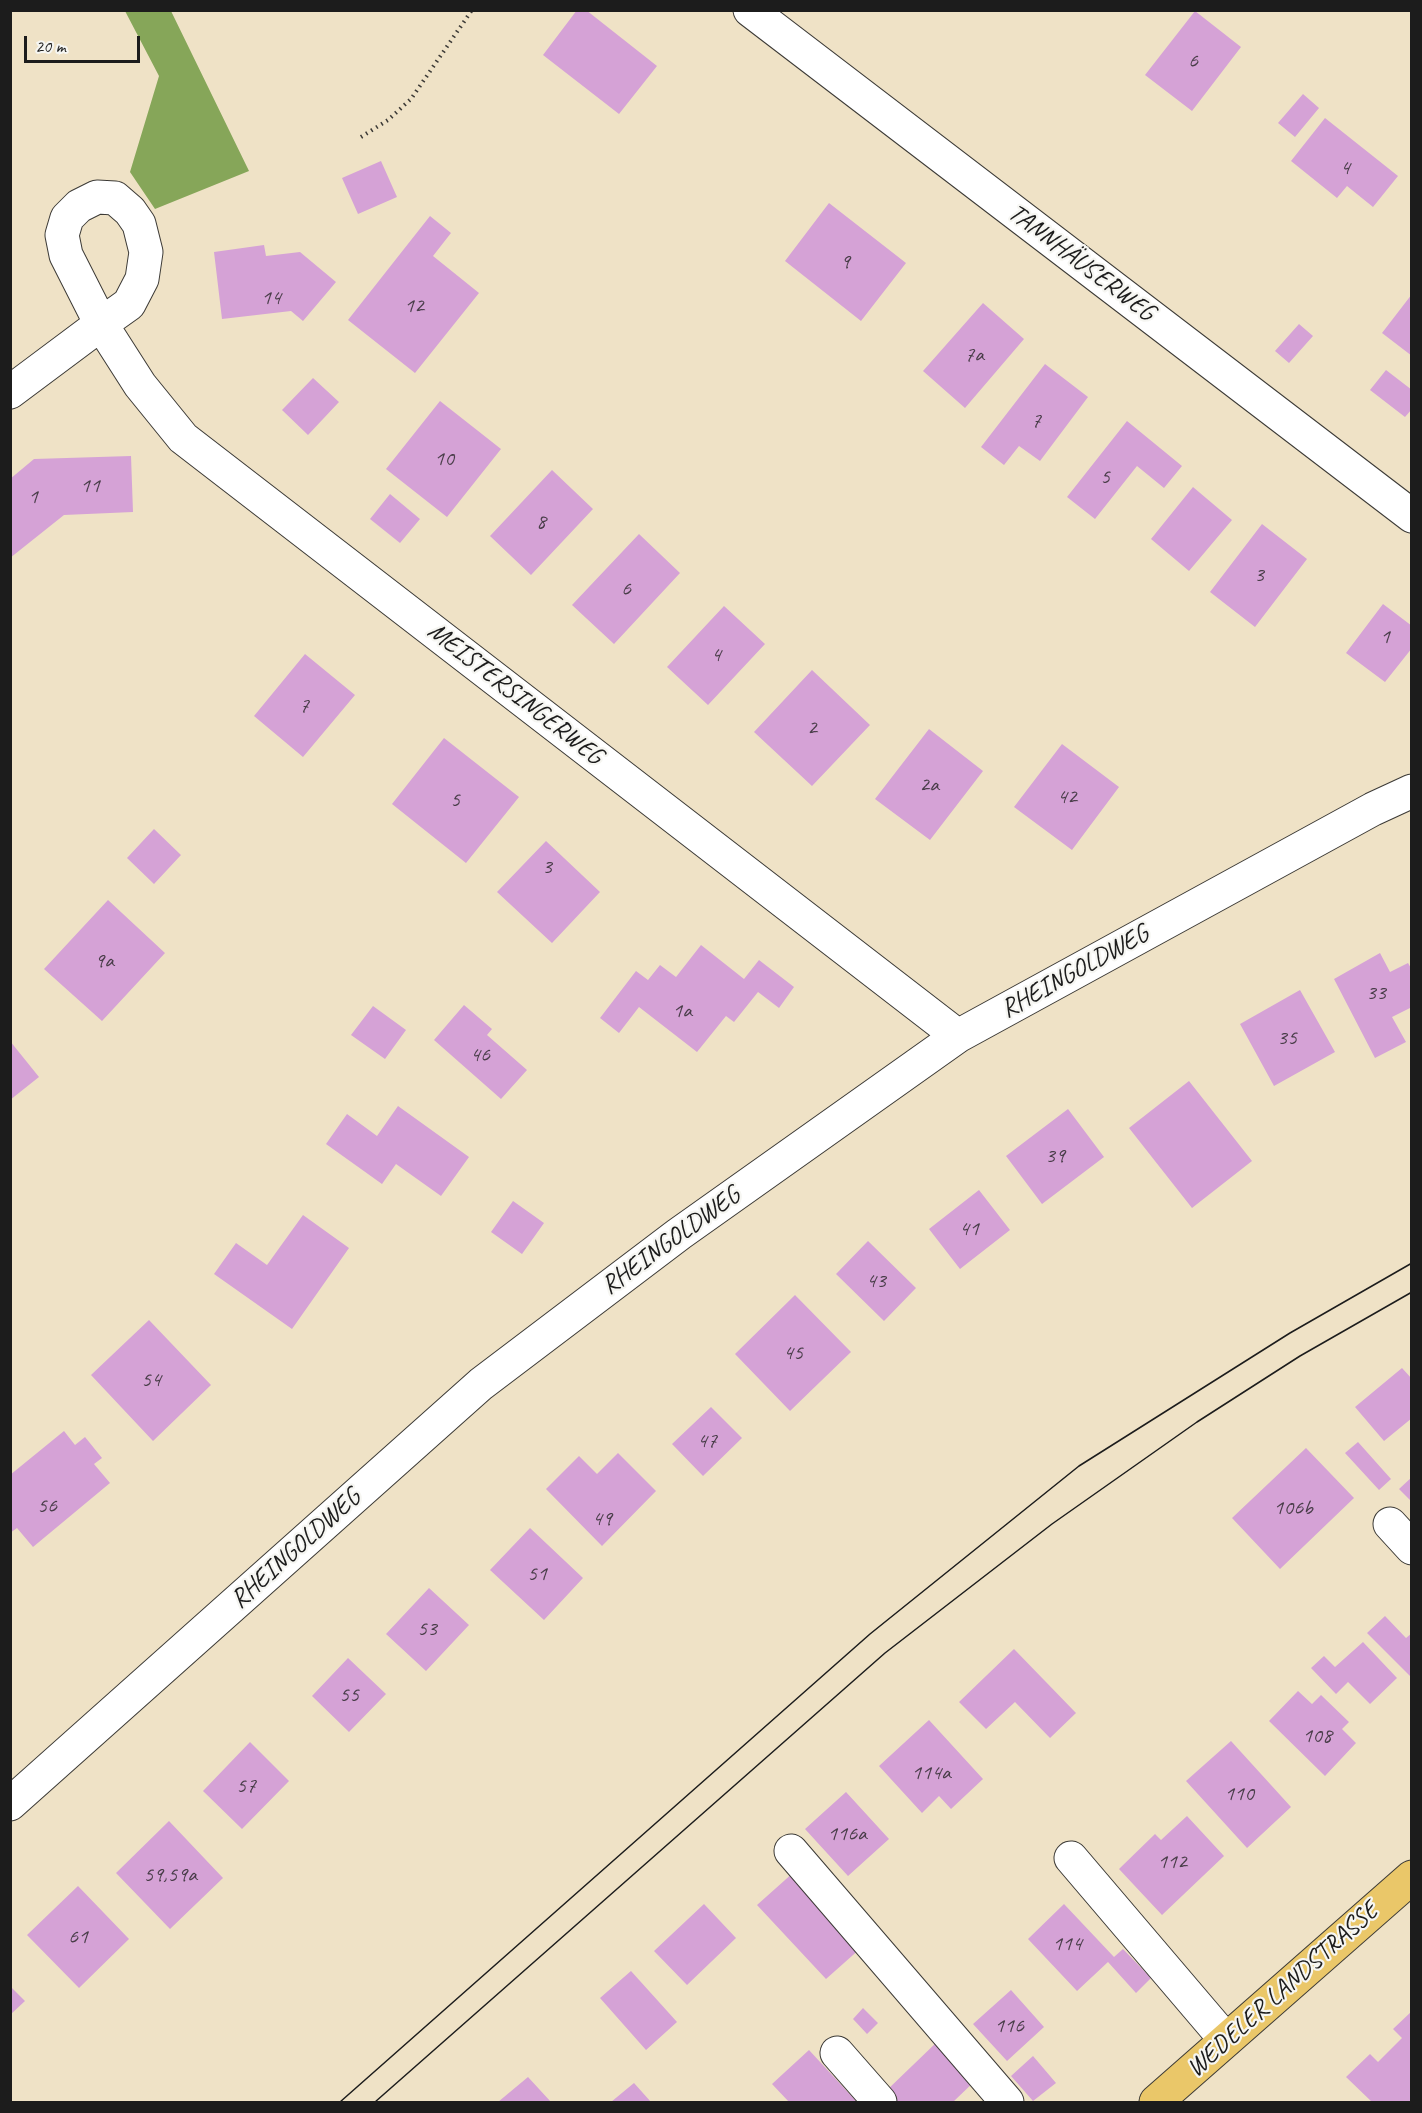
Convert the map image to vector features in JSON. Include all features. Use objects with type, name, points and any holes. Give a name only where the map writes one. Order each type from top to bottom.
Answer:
[{"type":"main road","name":"WEDELER LANDSTRASSE","points":[[1156,2103],[1412,1877]]},
{"type":"street","name":"TANNHÄUSERWEG","points":[[750,10],[1412,516]]},
{"type":"street","name":"MEISTERSINGERWEG","points":[[10,392],[101,324],[140,385],[183,438],[958,1036]]},
{"type":"street","name":"RHEINGOLDWEG","points":[[10,1804],[480,1384],[679,1234],[958,1036],[1373,809],[1412,791]]},
{"type":"street","points":[[1390,1524],[1412,1548]]},
{"type":"street","points":[[791,1851],[1007,2103]]},
{"type":"street","points":[[1071,1858],[1226,2040]]},
{"type":"street","points":[[837,2053],[880,2103]]},
{"type":"path","points":[[361,137],[388,120],[411,99],[472,10]]},
{"type":"green space","points":[[125,11],[171,11],[249,171],[155,209],[130,172],[159,76]]},
{"type":"building","points":[[577,10],[586,10],[657,66],[619,114],[543,55]]},
{"type":"building","points":[[1195,11],[1241,47],[1192,111],[1145,75]]},
{"type":"building","points":[[1303,94],[1319,108],[1295,137],[1278,123]]},
{"type":"building","points":[[1325,118],[1398,176],[1373,207],[1347,186],[1337,198],[1291,161]]},
{"type":"building","points":[[381,161],[397,197],[358,214],[342,178]]},
{"type":"building","points":[[829,203],[906,263],[861,321],[785,261]]},
{"type":"building","points":[[430,216],[451,233],[433,256],[479,293],[415,373],[348,320]]},
{"type":"building","points":[[264,245],[266,256],[300,252],[336,282],[303,321],[291,311],[222,319],[214,252]]},
{"type":"building","points":[[1412,294],[1412,356],[1382,333]]},
{"type":"building","points":[[983,303],[1024,339],[965,408],[923,371]]},
{"type":"building","points":[[1299,324],[1313,336],[1289,363],[1275,351]]},
{"type":"building","points":[[1045,364],[1088,397],[1040,461],[1019,446],[1004,465],[981,447]]},
{"type":"building","points":[[1386,370],[1412,390],[1412,409],[1405,417],[1370,390]]},
{"type":"building","points":[[313,378],[339,402],[308,435],[282,410]]},
{"type":"building","points":[[440,401],[501,449],[447,517],[386,469]]},
{"type":"building","points":[[1127,421],[1182,466],[1164,488],[1137,466],[1095,519],[1067,497]]},
{"type":"building","points":[[131,456],[133,512],[64,515],[10,558],[10,479],[34,459]]},
{"type":"building","points":[[552,470],[593,509],[531,575],[490,536]]},
{"type":"building","points":[[1193,487],[1232,520],[1189,571],[1151,539]]},
{"type":"building","points":[[390,494],[420,519],[400,543],[370,519]]},
{"type":"building","points":[[1262,524],[1307,559],[1255,627],[1210,592]]},
{"type":"building","points":[[639,534],[680,573],[614,644],[572,605]]},
{"type":"building","points":[[1383,604],[1412,626],[1412,648],[1385,682],[1346,653]]},
{"type":"building","points":[[724,606],[765,644],[708,705],[667,667]]},
{"type":"building","points":[[305,654],[355,695],[303,757],[254,716]]},
{"type":"building","points":[[812,670],[870,725],[812,786],[754,732]]},
{"type":"building","points":[[929,729],[983,771],[930,840],[875,799]]},
{"type":"building","points":[[444,738],[519,797],[466,863],[392,804]]},
{"type":"building","points":[[1062,744],[1119,787],[1072,850],[1014,807]]},
{"type":"building","points":[[154,829],[181,855],[154,884],[127,858]]},
{"type":"building","points":[[546,841],[600,892],[552,943],[497,892]]},
{"type":"building","points":[[108,900],[165,953],[102,1021],[44,969]]},
{"type":"building","points":[[701,945],[744,979],[759,960],[794,987],[779,1008],[758,992],[734,1022],[726,1016],[697,1052],[639,1007],[619,1033],[600,1018],[636,971],[648,980],[660,965],[676,977]]},
{"type":"building","points":[[1380,953],[1390,972],[1408,963],[1412,970],[1412,1007],[1392,1017],[1406,1042],[1375,1058],[1334,979]]},
{"type":"building","points":[[1300,990],[1335,1052],[1274,1086],[1240,1024]]},
{"type":"building","points":[[464,1005],[492,1029],[487,1035],[527,1070],[501,1099],[434,1040]]},
{"type":"building","points":[[373,1006],[406,1030],[385,1059],[351,1035]]},
{"type":"building","points":[[10,1041],[39,1077],[10,1100]]},
{"type":"building","points":[[1189,1081],[1252,1161],[1192,1208],[1129,1128]]},
{"type":"building","points":[[398,1106],[469,1157],[441,1196],[396,1164],[382,1184],[326,1144],[347,1114],[377,1136]]},
{"type":"building","points":[[1068,1109],[1104,1157],[1042,1204],[1006,1156]]},
{"type":"building","points":[[979,1190],[1010,1230],[960,1269],[929,1229]]},
{"type":"building","points":[[513,1201],[544,1223],[522,1254],[491,1232]]},
{"type":"building","points":[[303,1215],[349,1248],[292,1329],[214,1274],[236,1243],[267,1265]]},
{"type":"building","points":[[868,1241],[916,1288],[884,1321],[836,1274]]},
{"type":"building","points":[[795,1295],[851,1352],[790,1411],[735,1354]]},
{"type":"building","points":[[149,1320],[211,1385],[153,1441],[91,1375]]},
{"type":"building","points":[[1402,1368],[1412,1379],[1412,1418],[1384,1441],[1355,1407]]},
{"type":"building","points":[[711,1407],[742,1438],[703,1476],[672,1444]]},
{"type":"building","points":[[64,1431],[75,1445],[85,1437],[102,1458],[94,1464],[110,1483],[33,1547],[17,1528],[10,1533],[10,1475]]},
{"type":"building","points":[[1358,1442],[1391,1479],[1379,1490],[1345,1453]]},
{"type":"building","points":[[1306,1448],[1354,1498],[1280,1569],[1232,1518]]},
{"type":"building","points":[[618,1453],[656,1491],[602,1546],[546,1489],[579,1456],[597,1474]]},
{"type":"building","points":[[1412,1477],[1412,1502],[1399,1489]]},
{"type":"building","points":[[530,1528],[583,1578],[544,1620],[490,1570]]},
{"type":"building","points":[[429,1588],[469,1625],[426,1671],[386,1634]]},
{"type":"building","points":[[1385,1616],[1406,1638],[1412,1633],[1412,1678],[1367,1633]]},
{"type":"building","points":[[1363,1642],[1397,1678],[1370,1704],[1348,1682],[1336,1694],[1311,1668],[1324,1656],[1335,1667]]},
{"type":"building","points":[[1014,1649],[1076,1713],[1050,1738],[1015,1702],[986,1729],[959,1702]]},
{"type":"building","points":[[348,1658],[386,1694],[349,1732],[312,1696]]},
{"type":"building","points":[[1298,1691],[1312,1704],[1321,1695],[1349,1722],[1342,1729],[1356,1743],[1325,1776],[1269,1721]]},
{"type":"building","points":[[929,1720],[983,1779],[951,1809],[939,1796],[922,1813],[879,1766]]},
{"type":"building","points":[[1231,1741],[1291,1807],[1247,1848],[1186,1781]]},
{"type":"building","points":[[250,1742],[289,1781],[242,1829],[203,1791]]},
{"type":"building","points":[[846,1792],[889,1839],[848,1876],[805,1829]]},
{"type":"building","points":[[1187,1816],[1224,1856],[1162,1915],[1119,1869],[1155,1834],[1161,1840]]},
{"type":"building","points":[[169,1821],[223,1878],[170,1929],[116,1873]]},
{"type":"building","points":[[794,1872],[862,1947],[826,1979],[757,1905]]},
{"type":"building","points":[[78,1886],[129,1939],[79,1988],[27,1935]]},
{"type":"building","points":[[704,1904],[736,1938],[687,1985],[654,1951]]},
{"type":"building","points":[[1064,1904],[1114,1957],[1123,1949],[1151,1978],[1136,1993],[1108,1962],[1077,1991],[1028,1939]]},
{"type":"building","points":[[631,1971],[677,2022],[646,2050],[600,1998]]},
{"type":"building","points":[[10,1986],[25,2001],[10,2015]]},
{"type":"building","points":[[1011,1990],[1044,2027],[1007,2061],[973,2024]]},
{"type":"building","points":[[863,2008],[878,2023],[867,2034],[853,2019]]},
{"type":"building","points":[[1412,2011],[1412,2102],[1372,2102],[1346,2077],[1370,2054],[1378,2062],[1402,2038],[1393,2029]]},
{"type":"building","points":[[939,2040],[977,2079],[953,2102],[898,2102],[886,2091]]},
{"type":"building","points":[[809,2050],[857,2102],[789,2102],[772,2084]]},
{"type":"building","points":[[1033,2056],[1056,2083],[1033,2101],[1011,2076]]},
{"type":"building","points":[[528,2077],[551,2102],[498,2102]]},
{"type":"building","points":[[634,2083],[651,2102],[611,2102]]},
{"type":"tram line","points":[[340,2102],[870,1634],[1079,1466],[1290,1333],[1412,1263]]},
{"type":"tram line","points":[[375,2102],[885,1653],[1052,1524],[1197,1422],[1300,1356],[1412,1292]]}]
